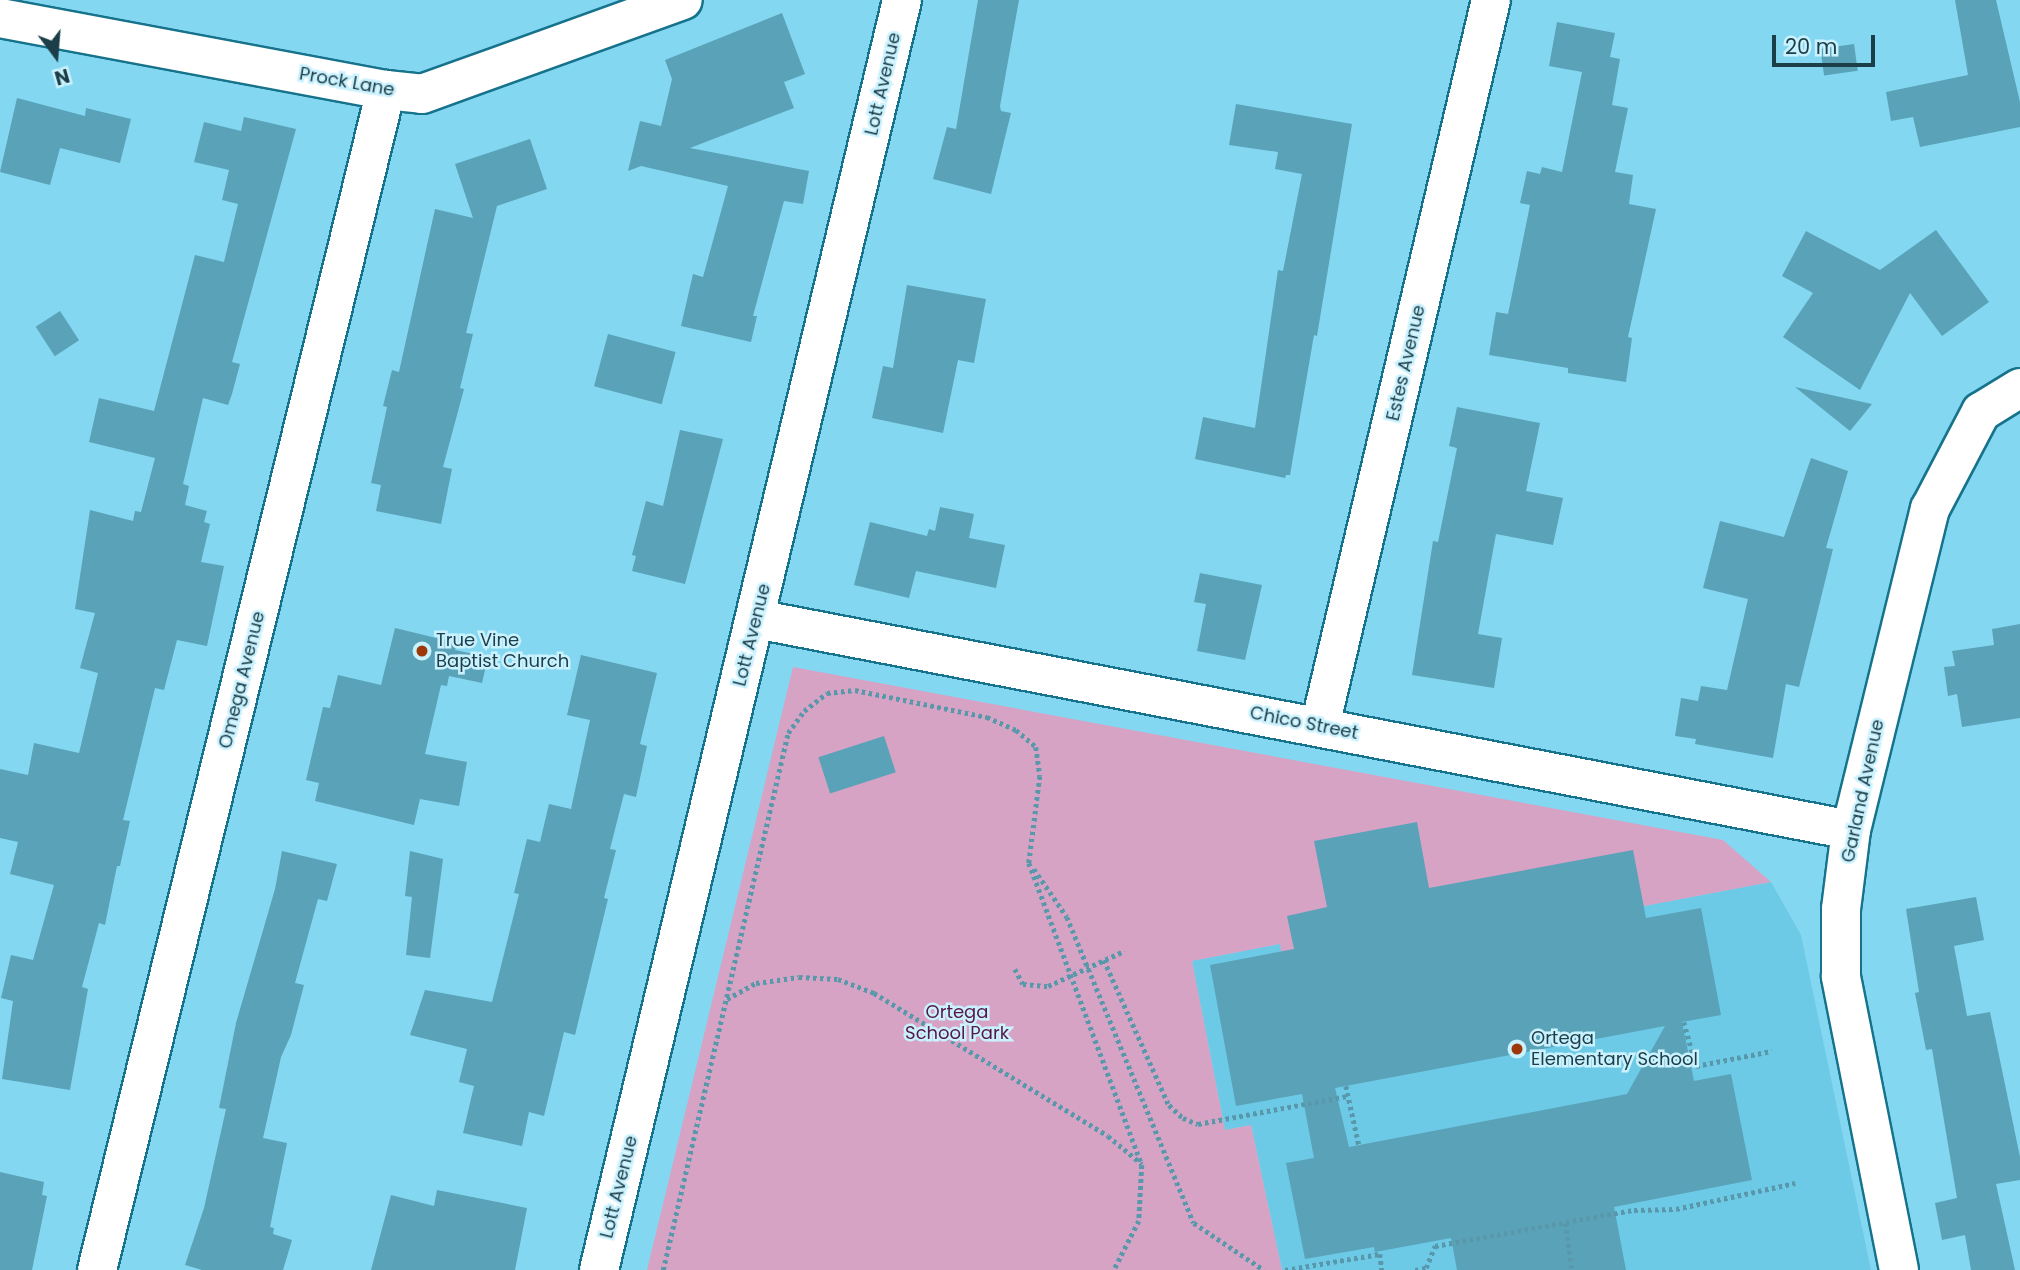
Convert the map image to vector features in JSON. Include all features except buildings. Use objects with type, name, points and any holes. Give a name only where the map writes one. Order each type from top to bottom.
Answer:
[{"type":"street","name":"Prock Lane","points":[[0,18],[386,90],[422,94],[683,0]]},
{"type":"street","name":"Lott Avenue","points":[[599,1270],[757,619],[902,0]]},
{"type":"street","name":"Estes Avenue","points":[[1321,726],[1491,0]]},
{"type":"street","name":"Omega Avenue","points":[[97,1270],[386,90]]},
{"type":"street","name":"Garland Avenue","points":[[1899,1270],[1842,976],[1841,908],[1851,830],[1930,509],[1981,412],[2020,388]]},
{"type":"street","name":"Chico Street","points":[[757,619],[1851,830]]},
{"type":"path","points":[[663,1270],[788,733],[804,711],[827,693],[855,690],[987,717],[1016,730],[1036,747],[1040,776],[1029,863],[1142,1165],[1139,1221],[1114,1270]]},
{"type":"path","points":[[1029,863],[1067,917],[1194,1223],[1264,1270]]},
{"type":"path","points":[[1015,969],[1023,984],[1048,986],[1124,951]]},
{"type":"path","points":[[1104,960],[1169,1105],[1183,1118],[1198,1124],[1348,1096]]},
{"type":"path","points":[[727,999],[756,983],[799,977],[838,979],[874,993],[1108,1136],[1142,1165]]},
{"type":"path","points":[[1684,1022],[1696,1066],[1772,1051]]},
{"type":"path","points":[[1346,1086],[1359,1145]]},
{"type":"path","points":[[1415,1270],[1426,1268],[1435,1246],[1633,1210],[1676,1209],[1795,1184]]},
{"type":"path","points":[[1566,1223],[1572,1270]]},
{"type":"path","points":[[1285,1270],[1380,1254],[1382,1270]]},
{"type":"shaded area","name":"Ortega Elementary School","points":[[1771,882],[1801,935],[1871,1270],[1282,1270],[1251,1125],[1225,1130],[1192,961],[1280,944],[1285,974]]},
{"type":"green space","name":"Ortega School Park","points":[[793,667],[1723,840],[1771,882],[1285,974],[1280,944],[1192,961],[1225,1130],[1251,1125],[1282,1270],[647,1270]]},
{"type":"place","name":"True Vine Baptist Church","points":[[422,651]]},
{"type":"place","name":"Ortega Elementary School","points":[[1517,1049]]}]
